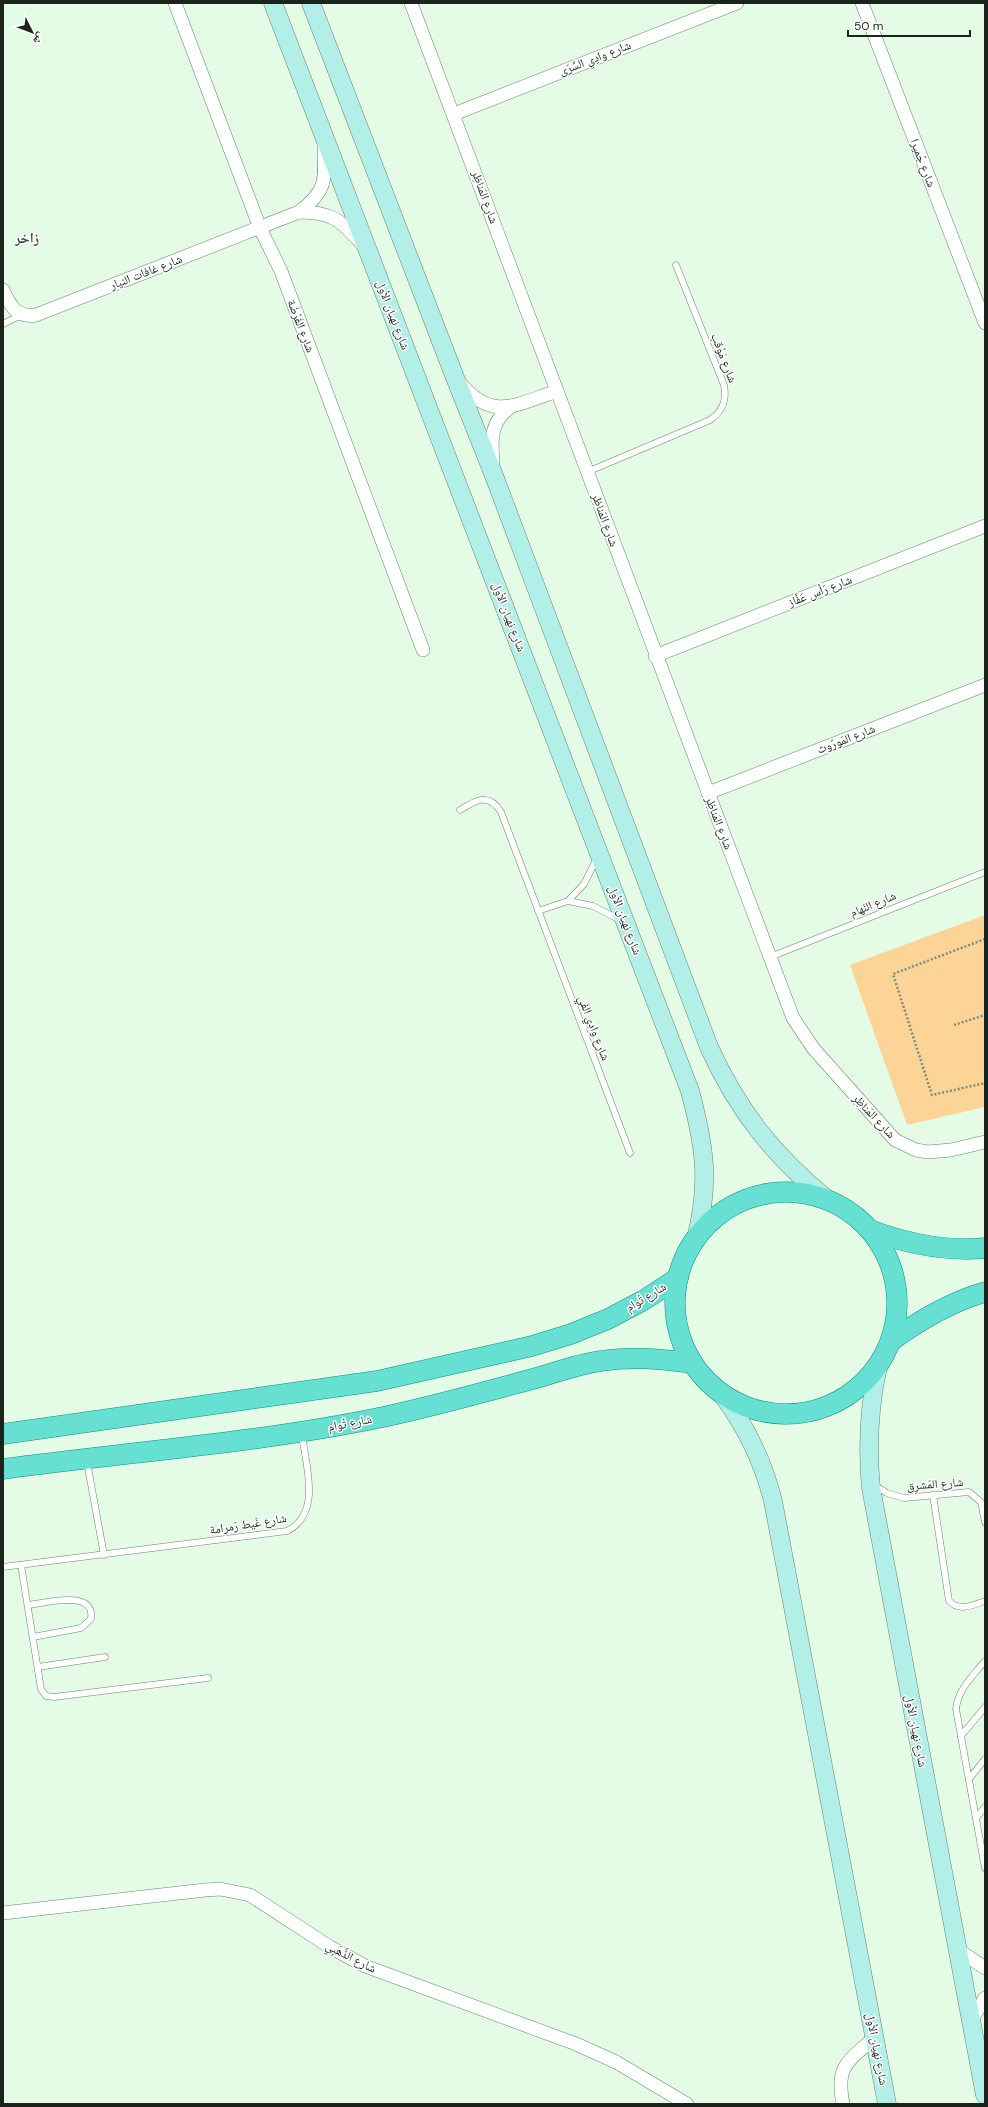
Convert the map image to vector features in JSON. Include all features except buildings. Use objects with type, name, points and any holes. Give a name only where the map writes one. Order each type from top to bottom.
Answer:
[{"type":"main road","name":"شارع نهيان الأول","points":[[273,3],[690,1091],[704,1150],[706,1180],[703,1210],[696,1239]]},
{"type":"main road","points":[[311,3],[493,473],[709,1047],[722,1075],[757,1131],[779,1156],[828,1200]]},
{"type":"main road","points":[[774,1192],[792,1192],[811,1194],[828,1200],[844,1208],[870,1230],[888,1258],[896,1285],[897,1308],[891,1341],[878,1366],[864,1382],[848,1395],[829,1405],[809,1412],[789,1414],[768,1413],[748,1408],[721,1393],[702,1376],[692,1363],[682,1343],[677,1322],[675,1300],[678,1278],[688,1251],[708,1225],[722,1213],[738,1203],[756,1196],[774,1192]]},
{"type":"main road","points":[[870,1230],[895,1239],[921,1245],[947,1249],[985,1248]]},
{"type":"main road","name":"شارع تُوام","points":[[3,1434],[377,1381],[532,1346],[571,1334],[608,1319],[644,1300],[678,1278]]},
{"type":"main road","points":[[891,1341],[924,1318],[942,1309],[985,1292]]},
{"type":"main road","name":"شارع تُوام","points":[[3,1469],[302,1432],[384,1416],[600,1361],[631,1358],[661,1359],[692,1363]]},
{"type":"main road","name":"شارع نهيان الأول","points":[[878,1366],[870,1421],[871,1483],[958,1949],[974,2027],[985,2095]]},
{"type":"main road","name":"شارع نهيان الأول","points":[[721,1393],[733,1409],[754,1444],[768,1481],[773,1501],[887,2104]]},
{"type":"street","name":"شارع الفَرْضَة","points":[[175,3],[260,228],[281,271],[423,650]]},
{"type":"street","name":"شارع المَناظِر","points":[[411,3],[454,114],[655,656],[786,1002],[802,1034],[895,1140],[905,1146],[928,1152],[945,1151],[985,1142]]},
{"type":"street","name":"شارع وادِي السَّرَى","points":[[454,114],[737,3]]},
{"type":"street","name":"شارع جُميرا","points":[[862,3],[985,323]]},
{"type":"street","name":"شارع غافات النيار","points":[[22,315],[36,315],[299,212],[316,198],[323,185],[325,178],[324,138]]},
{"type":"street","name":"شارع غافات النيار","points":[[299,212],[319,213],[339,220],[368,251]]},
{"type":"street","points":[[3,290],[11,308],[22,315]]},
{"type":"street","points":[[454,375],[470,394],[482,403],[496,407],[512,406],[557,391]]},
{"type":"street","points":[[493,473],[492,433],[497,420],[512,406]]},
{"type":"street","name":"شارع رَأس عَفَّاز","points":[[655,656],[985,526]]},
{"type":"street","name":"شارع المَورُوث","points":[[708,793],[985,685]]},
{"type":"street","name":"شارع الذَّهَبِي","points":[[3,1913],[205,1890],[235,1891],[264,1902],[330,1948],[365,1966],[576,2044],[616,2062],[687,2104]]},
{"type":"street","points":[[958,1949],[985,1968]]},
{"type":"street","points":[[974,2027],[985,1998]]},
{"type":"street","points":[[843,2104],[840,2088],[841,2074],[848,2062],[875,2037]]},
{"type":"lane","name":"شارع مَوْقب","points":[[587,472],[710,420],[720,412],[723,406],[725,399],[724,384],[676,265]]},
{"type":"lane","points":[[3,324],[22,315]]},
{"type":"lane","name":"شارع وادِي الفَي","points":[[460,810],[476,800],[490,801],[498,808],[630,1153]]},
{"type":"lane","points":[[538,911],[568,901],[587,879],[599,852]]},
{"type":"lane","name":"شارع النَهام","points":[[770,957],[985,872]]},
{"type":"lane","points":[[568,901],[599,908],[627,926]]},
{"type":"lane","name":"شارع غَيط رَمرامة","points":[[3,1567],[280,1532],[293,1528],[304,1518],[309,1504],[302,1432]]},
{"type":"lane","points":[[87,1458],[104,1555]]},
{"type":"lane","name":"شارع المَشرِق","points":[[871,1483],[887,1493],[900,1497],[964,1491],[973,1494],[981,1502],[985,1522]]},
{"type":"lane","points":[[933,1495],[949,1601],[954,1606],[961,1608],[985,1601]]},
{"type":"lane","points":[[21,1565],[41,1689],[46,1696],[50,1697],[208,1678]]},
{"type":"lane","points":[[28,1605],[76,1600],[85,1602],[91,1610],[90,1619],[81,1628],[33,1637]]},
{"type":"lane","points":[[38,1667],[105,1657]]},
{"type":"lane","points":[[985,1661],[963,1687],[958,1698],[957,1716],[985,1868]]},
{"type":"lane","points":[[961,1736],[985,1707]]},
{"type":"lane","points":[[969,1779],[985,1759]]},
{"type":"lane","points":[[976,1818],[985,1807]]},
{"type":"path","points":[[985,939],[893,974],[932,1095],[985,1083]]},
{"type":"path","points":[[954,1025],[985,1015]]},
{"type":"shaded area","points":[[985,915],[985,1107],[907,1125],[850,965]]},
{"type":"district","name":"زاخر","points":[[27,238]]}]
